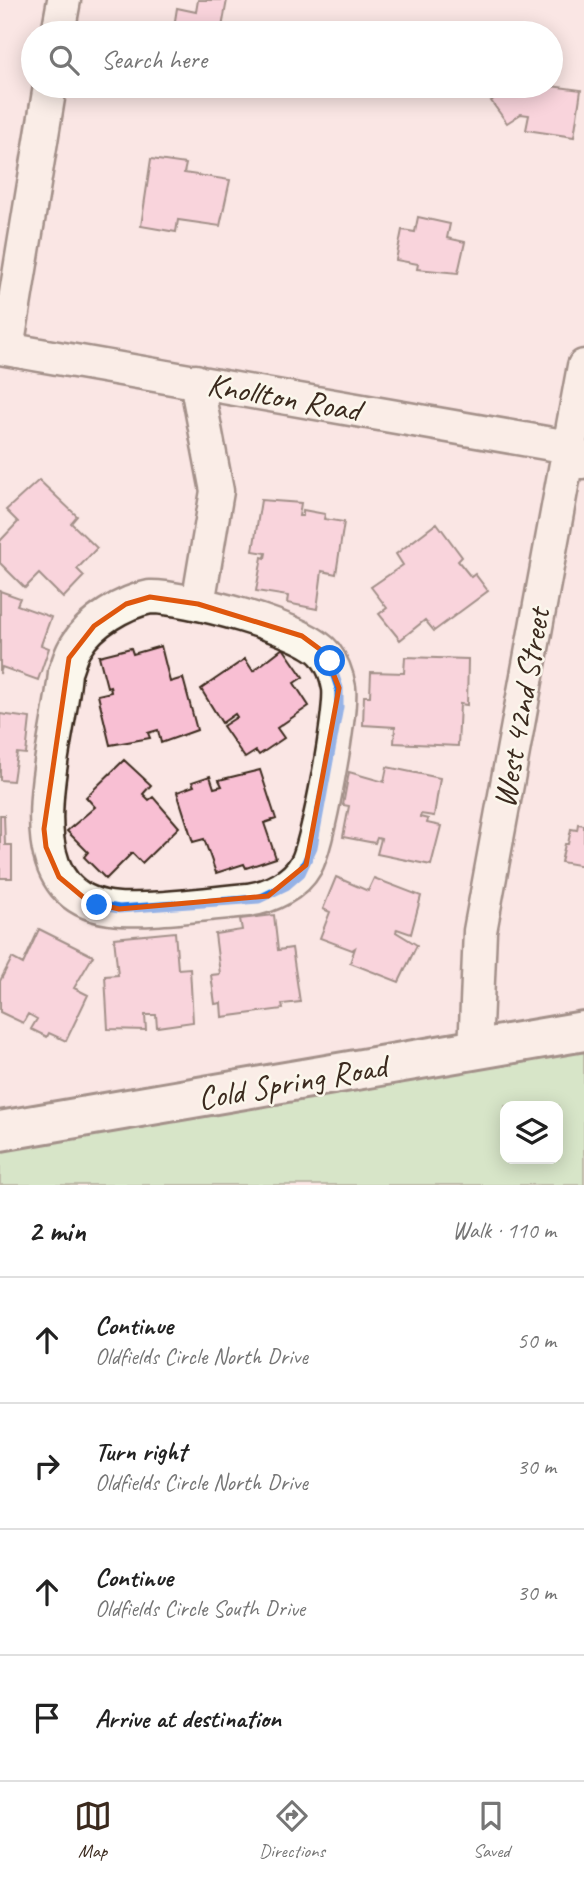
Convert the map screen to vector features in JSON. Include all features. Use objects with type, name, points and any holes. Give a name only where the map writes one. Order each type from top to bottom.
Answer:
[{"type":"street","points":[[60,21],[64,0]]},
{"type":"street","points":[[3,348],[48,98]]},
{"type":"street","name":"Knollton Road","points":[[3,348],[579,449]]},
{"type":"street","name":"West 42nd Street","points":[[475,1051],[480,931],[579,449],[584,366]]},
{"type":"street","points":[[196,381],[217,491],[198,604]]},
{"type":"street","points":[[158,597],[198,604],[294,633],[311,641],[325,653],[334,670],[339,707],[313,847],[301,873],[286,886],[259,899],[119,909],[89,902],[71,891],[54,871],[44,829],[65,671],[76,645],[93,626],[137,600],[158,597]]},
{"type":"street","name":"Cold Spring Road","points":[[0,1131],[584,1031]]},
{"type":"highlighted area","points":[[150,597],[198,604],[302,636],[325,653],[339,688],[306,865],[268,896],[119,909],[89,902],[59,877],[46,847],[44,829],[69,658],[94,626],[126,604]]},
{"type":"green space","points":[[584,1043],[584,1185],[0,1185],[0,1142]]},
{"type":"building","points":[[198,0],[227,0],[223,21],[175,21],[177,8],[196,12]]},
{"type":"building","points":[[563,88],[581,90],[574,137],[526,130],[529,115],[521,114],[507,123],[491,101],[494,98],[563,98]]},
{"type":"building","points":[[151,159],[186,164],[184,173],[230,180],[220,226],[178,220],[176,232],[141,226]]},
{"type":"building","points":[[418,217],[450,224],[447,238],[465,242],[458,273],[417,269],[418,264],[396,260],[402,230],[415,232]]},
{"type":"building","points":[[39,480],[77,516],[71,523],[97,548],[77,569],[84,576],[63,598],[39,574],[25,588],[0,563],[0,541],[18,522],[6,510]]},
{"type":"building","points":[[261,500],[301,503],[299,516],[303,516],[303,510],[325,514],[324,519],[344,522],[336,574],[322,571],[317,609],[287,603],[288,596],[256,591],[262,557],[265,558],[266,553],[253,551]]},
{"type":"building","points":[[437,523],[462,557],[458,561],[471,577],[475,574],[488,591],[434,631],[425,620],[400,640],[379,614],[387,608],[371,587],[403,565],[396,554]]},
{"type":"building","points":[[0,591],[20,598],[17,605],[51,617],[41,645],[49,648],[38,680],[2,667],[0,674]]},
{"type":"building","points":[[161,646],[170,682],[183,678],[197,730],[161,743],[158,730],[148,733],[150,738],[110,745],[98,695],[111,692],[110,686],[107,687],[99,656],[131,648],[133,654]]},
{"type":"building","points":[[283,648],[303,677],[294,683],[309,706],[277,728],[284,738],[259,755],[256,751],[245,758],[223,726],[237,717],[235,714],[222,723],[201,689],[245,659],[253,671]]},
{"type":"building","points":[[405,657],[468,659],[467,705],[460,704],[458,746],[394,743],[395,727],[363,725],[364,696],[370,696],[371,672],[404,673]]},
{"type":"building","points":[[0,714],[30,718],[26,754],[17,753],[13,781],[0,780]]},
{"type":"building","points":[[124,760],[151,785],[143,794],[149,800],[153,797],[179,827],[142,863],[132,853],[106,879],[84,857],[88,852],[67,831],[95,807],[86,797]]},
{"type":"building","points":[[387,767],[440,778],[434,816],[421,814],[420,817],[428,819],[427,823],[441,826],[431,865],[377,854],[381,839],[377,838],[375,843],[343,837],[349,806],[343,805],[349,772],[384,782]]},
{"type":"building","points":[[260,770],[276,819],[264,823],[276,858],[246,868],[244,864],[216,873],[204,839],[193,842],[177,792],[194,786],[192,782],[210,776],[214,788],[222,786],[219,780]]},
{"type":"building","points":[[0,815],[4,815],[5,845],[12,845],[12,878],[0,878]]},
{"type":"building","points":[[578,824],[584,825],[584,866],[561,862],[571,829],[577,830]]},
{"type":"building","points":[[336,877],[368,891],[374,878],[421,896],[411,934],[397,929],[396,932],[417,945],[399,982],[350,963],[355,948],[352,950],[320,938],[330,912],[323,909]]},
{"type":"building","points":[[274,915],[278,950],[292,948],[300,1002],[282,1004],[283,1009],[222,1017],[221,1003],[215,1004],[211,975],[220,974],[215,934],[242,930],[240,919]]},
{"type":"building","points":[[39,929],[93,956],[74,988],[88,995],[66,1041],[49,1033],[47,1037],[31,1029],[37,1019],[28,1014],[23,1023],[0,1012],[0,981],[12,958],[23,964]]},
{"type":"building","points":[[175,932],[178,969],[190,968],[193,1022],[157,1027],[156,1015],[145,1015],[146,1030],[108,1029],[105,976],[118,975],[114,938]]},
{"type":"route","points":[[97,905],[119,909],[259,899],[286,886],[301,873],[313,847],[339,707],[339,688],[330,661]]}]
